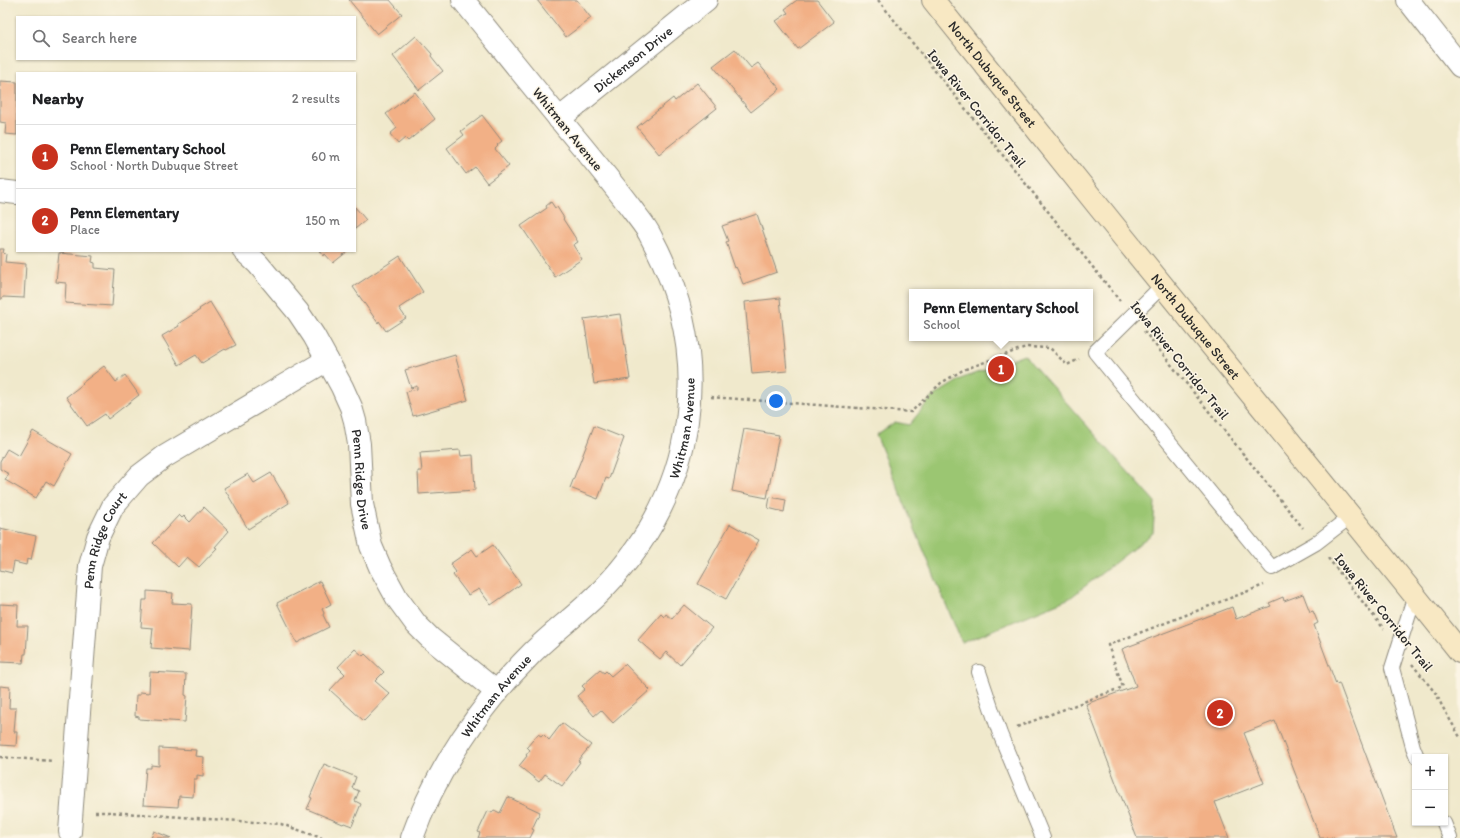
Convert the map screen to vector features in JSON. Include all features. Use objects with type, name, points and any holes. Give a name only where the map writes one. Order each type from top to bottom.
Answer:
[{"type":"main road","name":"North Dubuque Street","points":[[934,0],[1460,652]]},
{"type":"street","name":"Whitman Avenue","points":[[412,838],[419,818],[440,776],[474,722],[497,692],[532,653],[602,591],[629,561],[652,527],[673,482],[685,440],[690,396],[689,352],[681,309],[670,273],[646,228],[623,196],[463,0]]},
{"type":"street","name":"Dickenson Drive","points":[[559,119],[706,0]]},
{"type":"street","points":[[1408,0],[1460,66]]},
{"type":"street","points":[[0,191],[16,193]]},
{"type":"street","name":"Penn Ridge Drive","points":[[245,252],[258,264],[298,312],[314,336],[342,387],[355,421],[359,444],[362,504],[371,546],[380,567],[397,598],[416,624],[430,638],[497,692]]},
{"type":"street","name":"Penn Ridge Court","points":[[71,822],[90,566],[98,537],[113,506],[139,476],[164,457],[327,360]]},
{"type":"lane","points":[[1163,285],[1095,352],[1272,568],[1316,543],[1351,516]]},
{"type":"lane","points":[[1414,595],[1392,668],[1416,754]]},
{"type":"lane","points":[[980,672],[1000,734],[1043,838]]},
{"type":"lane","points":[[1445,826],[1450,838]]},
{"type":"path","name":"Iowa River Corridor Trail","points":[[878,0],[1437,695],[1460,737]]},
{"type":"path","points":[[690,396],[911,412],[941,383],[963,370],[1026,347],[1050,348],[1067,365],[1095,352]]},
{"type":"path","points":[[1000,734],[1123,687],[1108,645],[1263,586],[1272,568]]},
{"type":"path","points":[[0,757],[75,764]]},
{"type":"path","points":[[71,822],[110,812],[281,824],[322,838]]},
{"type":"green space","points":[[1024,355],[1155,502],[1153,533],[1070,598],[962,643],[876,435],[895,422],[909,425],[932,397],[963,378]]},
{"type":"building","points":[[349,0],[390,0],[402,14],[377,34]]},
{"type":"building","points":[[537,0],[577,0],[591,18],[566,37]]},
{"type":"building","points":[[797,0],[817,0],[834,22],[798,49],[776,21],[788,13],[785,9]]},
{"type":"building","points":[[416,36],[432,54],[431,56],[443,71],[419,90],[393,56]]},
{"type":"building","points":[[735,49],[751,68],[758,63],[780,89],[751,112],[713,66]]},
{"type":"building","points":[[0,81],[16,82],[16,135],[5,134],[6,123],[0,122]]},
{"type":"building","points":[[697,83],[717,108],[659,154],[637,127],[673,98],[675,101]]},
{"type":"building","points":[[415,92],[435,119],[408,141],[405,138],[398,144],[390,134],[397,128],[386,114]]},
{"type":"building","points":[[482,115],[502,141],[495,149],[509,166],[487,183],[475,167],[466,174],[447,148],[464,135],[461,131]]},
{"type":"building","points":[[551,202],[555,208],[557,207],[578,242],[573,245],[582,259],[555,277],[521,226],[547,208],[546,206]]},
{"type":"building","points":[[356,208],[366,220],[356,228]]},
{"type":"building","points":[[757,214],[777,272],[743,284],[736,267],[735,268],[726,242],[728,241],[722,226]]},
{"type":"building","points":[[0,249],[4,249],[3,253],[6,254],[5,262],[26,264],[24,298],[3,297],[0,299]]},
{"type":"building","points":[[321,252],[347,252],[333,263],[325,254],[324,256]]},
{"type":"building","points":[[59,253],[93,256],[92,262],[95,263],[95,268],[115,270],[112,306],[65,303],[66,283],[56,282]]},
{"type":"building","points":[[400,256],[423,292],[399,308],[406,318],[386,331],[379,321],[378,323],[353,287]]},
{"type":"building","points":[[780,298],[787,371],[752,374],[745,302]]},
{"type":"building","points":[[210,302],[236,345],[226,350],[225,349],[202,363],[196,355],[179,365],[162,336],[179,326],[178,324]]},
{"type":"building","points":[[620,314],[630,379],[594,384],[584,319]]},
{"type":"building","points":[[455,355],[468,400],[413,416],[406,392],[417,389],[417,386],[411,388],[405,370]]},
{"type":"building","points":[[104,366],[116,382],[125,375],[139,395],[108,419],[105,414],[87,426],[66,397]]},
{"type":"building","points":[[594,426],[624,438],[609,479],[606,478],[598,499],[570,488]]},
{"type":"building","points":[[744,429],[779,435],[767,498],[732,491]]},
{"type":"building","points":[[33,431],[72,454],[54,486],[46,481],[36,498],[5,480],[9,474],[0,469],[0,461],[7,449],[19,456]]},
{"type":"building","points":[[460,450],[461,456],[473,455],[475,490],[419,494],[418,471],[422,471],[420,453]]},
{"type":"building","points":[[271,473],[289,503],[248,529],[224,488],[248,474],[254,483]]},
{"type":"building","points":[[770,497],[786,500],[784,512],[768,508]]},
{"type":"building","points":[[204,507],[229,531],[215,547],[217,548],[199,567],[187,557],[178,567],[153,543],[179,515],[182,518],[184,516],[190,522]]},
{"type":"building","points":[[730,524],[759,540],[726,599],[698,584]]},
{"type":"building","points":[[0,528],[36,536],[31,560],[27,559],[26,565],[14,562],[12,573],[0,570]]},
{"type":"building","points":[[493,545],[521,584],[491,605],[479,589],[468,595],[453,575],[456,572],[450,564],[472,549],[477,556]]},
{"type":"building","points":[[320,581],[331,604],[322,609],[324,613],[323,615],[329,627],[297,643],[277,603]]},
{"type":"building","points":[[147,591],[173,593],[172,603],[192,604],[189,651],[151,648],[153,628],[141,627],[143,600],[147,600]]},
{"type":"building","points":[[1303,594],[1310,612],[1313,611],[1318,623],[1314,625],[1336,684],[1339,683],[1397,838],[1320,838],[1275,721],[1244,733],[1264,783],[1215,802],[1229,838],[1137,838],[1086,704],[1136,686],[1122,649],[1232,607],[1236,619],[1271,606],[1269,603],[1283,597],[1284,601]]},
{"type":"building","points":[[0,604],[18,605],[17,626],[28,626],[26,654],[24,654],[23,663],[0,662]]},
{"type":"building","points":[[684,605],[712,628],[680,665],[666,652],[660,659],[638,640],[661,614],[664,617],[666,614],[672,619]]},
{"type":"building","points":[[355,649],[363,656],[365,654],[384,672],[375,681],[390,694],[364,721],[330,690],[345,674],[338,667]]},
{"type":"building","points":[[625,664],[650,690],[613,723],[601,710],[594,716],[577,696],[585,689],[582,686],[600,670],[604,673],[606,671],[611,676]]},
{"type":"building","points":[[150,672],[186,674],[185,695],[187,696],[185,722],[139,719],[139,717],[135,716],[136,695],[140,695],[140,692],[149,693]]},
{"type":"building","points":[[0,686],[10,687],[9,708],[16,708],[14,732],[17,732],[16,746],[0,745]]},
{"type":"building","points":[[562,723],[591,745],[578,761],[580,762],[562,786],[545,774],[539,782],[519,766],[530,750],[527,747],[538,734],[541,736],[543,734],[549,740]]},
{"type":"building","points":[[159,748],[196,750],[195,756],[204,757],[203,776],[197,775],[197,779],[194,779],[193,797],[179,796],[178,807],[143,805],[146,768],[151,768],[151,765],[159,766]]},
{"type":"building","points":[[324,764],[356,777],[352,788],[359,791],[355,801],[361,804],[352,826],[343,824],[307,809],[312,798],[310,797]]},
{"type":"building","points":[[508,797],[540,812],[532,829],[534,830],[530,838],[478,838],[480,833],[478,832],[488,811],[492,813],[494,810],[500,813]]},
{"type":"building","points":[[154,831],[171,838],[151,838]]},
{"type":"place","name":"Penn Elementary School","points":[[1001,369]]},
{"type":"place","name":"Penn Elementary","points":[[1220,713]]}]
